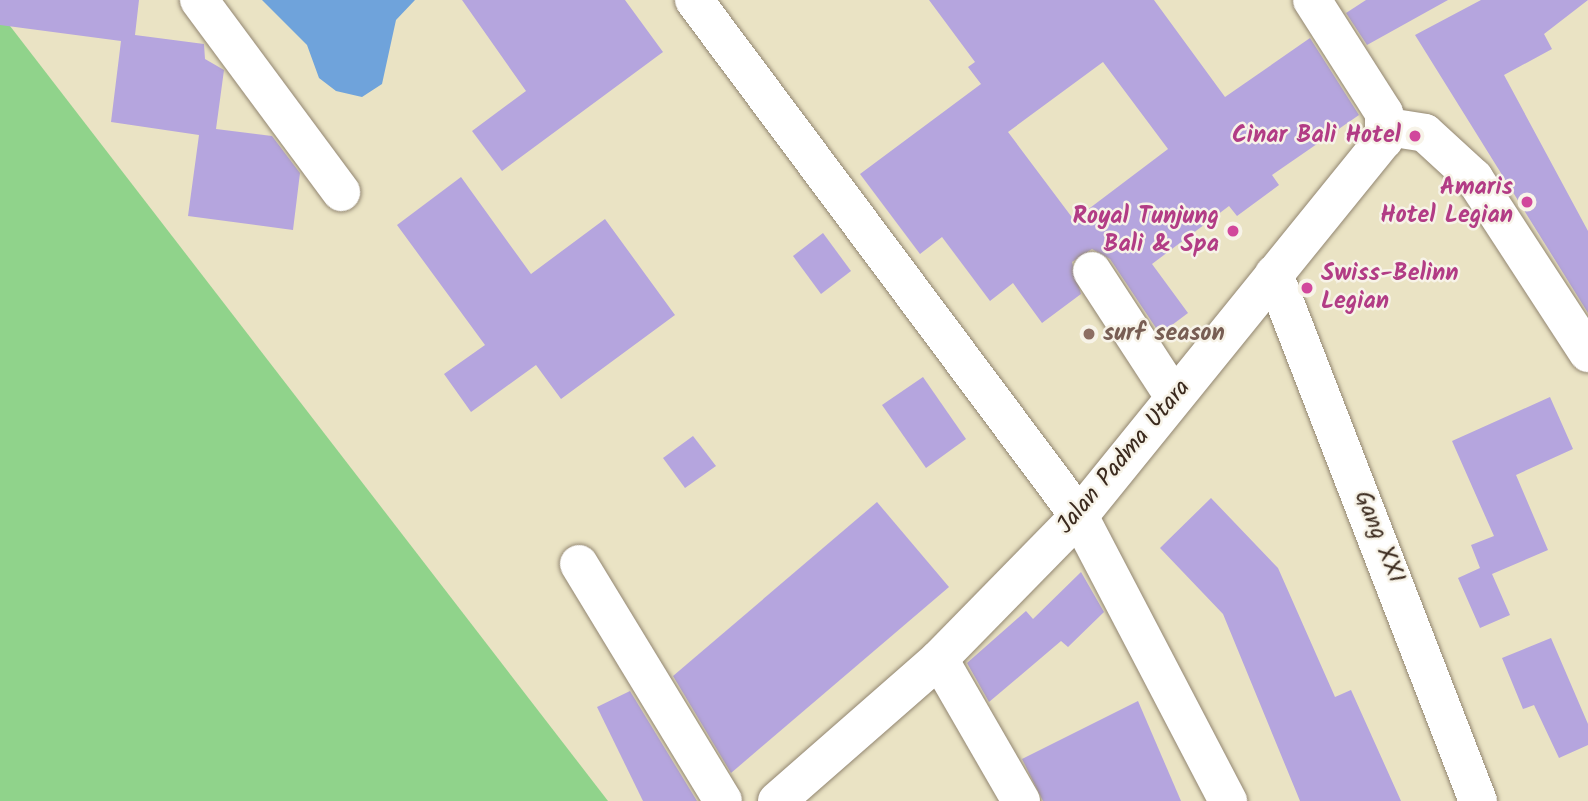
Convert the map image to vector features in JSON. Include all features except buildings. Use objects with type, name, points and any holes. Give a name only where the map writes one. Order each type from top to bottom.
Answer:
[{"type":"street","points":[[198,0],[341,192]]},
{"type":"street","points":[[694,0],[1079,516],[1228,801]]},
{"type":"street","points":[[1312,0],[1388,127],[1425,132],[1474,178],[1588,352]]},
{"type":"street","name":"Jalan Padma Utara","points":[[777,801],[939,659],[1079,516],[1273,274],[1375,153],[1388,127]]},
{"type":"street","points":[[1092,271],[1174,397]]},
{"type":"street","name":"Gang XXI","points":[[1273,274],[1478,801]]},
{"type":"street","points":[[579,564],[723,801]]},
{"type":"street","points":[[939,659],[1021,801]]},
{"type":"green space","points":[[0,13],[608,801],[0,801]]},
{"type":"water","points":[[262,0],[415,0],[396,20],[382,84],[362,97],[336,91],[319,78],[307,45]]},
{"type":"place","name":"Cinar Bali Hotel","points":[[1415,136]]},
{"type":"place","name":"Amaris Hotel Legian","points":[[1527,202]]},
{"type":"place","name":"Royal Tunjung Bali & Spa","points":[[1233,231]]},
{"type":"place","name":"Swiss-Belinn Legian","points":[[1307,288]]},
{"type":"place","name":"surf season","points":[[1089,334]]}]
